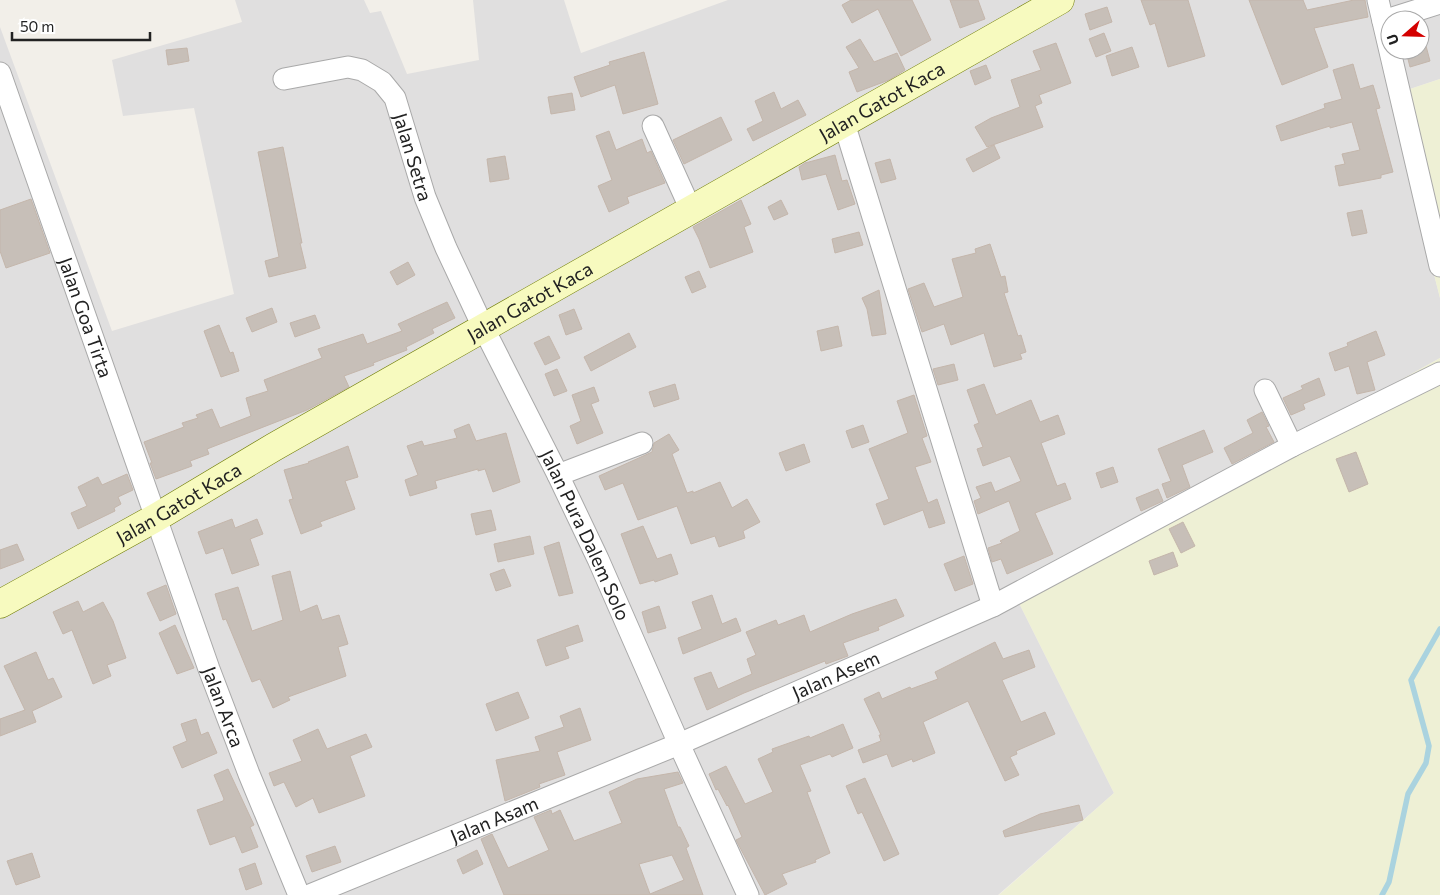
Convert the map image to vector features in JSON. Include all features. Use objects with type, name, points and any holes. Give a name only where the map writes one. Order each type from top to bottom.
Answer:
[{"type":"main road","name":"Jalan Gatot Kaca","points":[[0,604],[157,517],[274,448],[1060,0]]},
{"type":"street","points":[[1418,10],[1440,3]]},
{"type":"street","points":[[1392,60],[1440,266]]},
{"type":"street","name":"Jalan Setra","points":[[284,79],[348,67],[362,70],[382,82],[388,88],[395,98],[425,197],[446,248],[484,329]]},
{"type":"street","name":"Jalan Goa Tirta","points":[[0,73],[8,119],[157,517]]},
{"type":"street","points":[[844,123],[993,606]]},
{"type":"street","points":[[653,126],[691,210]]},
{"type":"street","name":"Jalan Pura Dalem Solo","points":[[484,329],[598,559],[748,895]]},
{"type":"street","name":"Jalan Asem","points":[[679,744],[993,606],[1292,446],[1440,373]]},
{"type":"street","points":[[1264,390],[1292,446]]},
{"type":"street","points":[[558,475],[642,443]]},
{"type":"street","name":"Jalan Arca","points":[[157,517],[212,678],[299,895]]},
{"type":"street","name":"Jalan Asam","points":[[310,895],[679,744]]},
{"type":"shaded area","points":[[235,0],[364,0],[370,13],[381,11],[407,74],[479,60],[473,0],[564,0],[581,53],[728,0],[1440,0],[1440,79],[1389,96],[1440,298],[1440,358],[1015,595],[1114,793],[998,895],[0,895],[0,27],[112,331],[234,294],[194,108],[123,116],[112,60],[242,22]]},
{"type":"green space","points":[[1440,79],[1440,298],[1389,96]]},
{"type":"green space","points":[[1440,358],[1440,895],[999,895],[1114,793],[1015,595]]},
{"type":"building","points":[[851,0],[912,0],[931,40],[901,56],[878,9],[852,23],[842,5]]},
{"type":"building","points":[[950,0],[978,0],[985,19],[960,28]]},
{"type":"building","points":[[1141,0],[1188,0],[1205,56],[1168,67],[1155,23],[1150,25]]},
{"type":"building","points":[[1249,0],[1303,0],[1307,10],[1354,0],[1365,0],[1368,17],[1314,28],[1328,67],[1282,85]]},
{"type":"building","points":[[1107,7],[1112,22],[1090,30],[1085,14]]},
{"type":"building","points":[[1104,33],[1111,51],[1096,57],[1089,39]]},
{"type":"building","points":[[860,39],[874,62],[897,53],[905,70],[889,80],[857,92],[849,72],[859,68],[846,47]]},
{"type":"building","points":[[1056,43],[1071,83],[1039,95],[1042,103],[1035,106],[1043,127],[987,147],[975,127],[991,118],[1020,107],[1011,80],[1041,70],[1033,51]]},
{"type":"building","points":[[1132,47],[1139,67],[1112,76],[1106,56]]},
{"type":"building","points":[[187,48],[189,61],[168,65],[166,50]]},
{"type":"building","points":[[644,52],[658,104],[623,114],[615,85],[581,97],[574,77],[610,65],[609,62]]},
{"type":"building","points":[[1408,60],[1430,60],[1430,61],[1410,67]]},
{"type":"building","points":[[1353,64],[1360,89],[1373,85],[1380,108],[1376,109],[1393,172],[1381,175],[1381,178],[1339,186],[1335,166],[1345,164],[1342,154],[1360,150],[1352,122],[1330,128],[1330,126],[1281,141],[1276,126],[1325,108],[1324,104],[1342,99],[1333,70]]},
{"type":"building","points":[[986,65],[991,78],[975,85],[970,71]]},
{"type":"building","points":[[774,92],[781,109],[798,100],[806,115],[753,141],[747,129],[763,121],[755,101]]},
{"type":"building","points":[[572,93],[575,110],[551,114],[548,97]]},
{"type":"building","points":[[721,117],[732,140],[684,164],[673,140]]},
{"type":"building","points":[[609,131],[616,150],[642,139],[647,153],[651,151],[665,183],[627,197],[629,203],[609,212],[598,186],[612,180],[596,136]]},
{"type":"building","points":[[994,145],[1000,158],[973,172],[966,159]]},
{"type":"building","points":[[283,147],[306,268],[269,277],[265,261],[279,257],[258,152]]},
{"type":"building","points":[[835,155],[842,181],[847,180],[855,204],[838,210],[826,174],[802,180],[799,167],[805,163]]},
{"type":"building","points":[[505,156],[509,179],[490,182],[487,159]]},
{"type":"building","points":[[890,159],[896,179],[881,183],[875,163]]},
{"type":"building","points":[[31,199],[50,253],[6,268],[0,251],[0,210]]},
{"type":"building","points":[[741,200],[751,224],[744,227],[753,252],[710,268],[693,227]]},
{"type":"building","points":[[781,200],[788,214],[774,220],[768,207]]},
{"type":"building","points":[[1362,210],[1367,233],[1352,236],[1347,213]]},
{"type":"building","points":[[859,232],[863,245],[835,253],[832,239]]},
{"type":"building","points":[[990,244],[1001,277],[1005,276],[1008,292],[1004,293],[1018,336],[1021,335],[1026,352],[1020,354],[1022,359],[994,367],[984,333],[951,345],[944,324],[922,332],[908,289],[924,283],[934,307],[963,297],[952,259],[976,253],[975,249]]},
{"type":"building","points":[[408,262],[415,275],[397,285],[390,272]]},
{"type":"building","points":[[699,271],[706,287],[692,293],[685,277]]},
{"type":"building","points":[[879,290],[886,334],[872,336],[867,309],[862,298]]},
{"type":"building","points":[[447,302],[455,318],[432,329],[434,333],[406,347],[407,350],[344,376],[349,387],[307,410],[207,449],[209,454],[190,461],[192,466],[156,479],[144,442],[184,427],[182,423],[198,418],[196,415],[212,409],[220,428],[251,416],[246,398],[268,391],[264,380],[322,358],[318,349],[363,334],[367,344],[402,331],[398,324]]},
{"type":"building","points":[[272,308],[277,322],[252,332],[246,318]]},
{"type":"building","points":[[574,309],[582,329],[566,335],[559,315]]},
{"type":"building","points":[[315,315],[320,328],[295,337],[290,323]]},
{"type":"building","points":[[219,325],[230,353],[233,352],[239,371],[221,377],[204,331]]},
{"type":"building","points":[[838,326],[842,346],[821,351],[817,331]]},
{"type":"building","points":[[1376,331],[1385,355],[1367,362],[1375,390],[1357,394],[1349,366],[1335,371],[1329,353],[1348,346],[1347,343]]},
{"type":"building","points":[[629,333],[636,347],[591,371],[584,357]]},
{"type":"building","points":[[549,336],[560,358],[545,365],[534,343]]},
{"type":"building","points":[[954,364],[958,380],[938,385],[933,369]]},
{"type":"building","points":[[557,369],[567,391],[554,396],[545,374]]},
{"type":"building","points":[[1319,378],[1325,395],[1303,404],[1305,409],[1291,415],[1283,398],[1303,389],[1301,386]]},
{"type":"building","points":[[675,384],[679,399],[654,407],[649,392]]},
{"type":"building","points":[[984,384],[996,415],[1031,400],[1040,422],[1058,415],[1065,434],[1041,443],[1057,486],[1065,483],[1071,499],[1035,513],[1053,554],[1007,574],[1001,559],[992,562],[988,548],[1002,543],[1000,541],[1020,531],[1009,501],[978,514],[974,501],[981,498],[976,487],[991,482],[995,492],[1021,481],[1010,456],[983,466],[977,449],[983,447],[974,425],[979,423],[967,390]]},
{"type":"building","points":[[594,387],[599,401],[591,404],[603,433],[577,444],[570,426],[581,421],[572,395]]},
{"type":"building","points":[[914,395],[927,436],[922,438],[931,462],[915,467],[928,503],[937,499],[945,523],[929,528],[923,510],[884,525],[876,504],[889,499],[869,449],[908,433],[897,401]]},
{"type":"building","points":[[1262,412],[1269,426],[1266,427],[1274,442],[1232,464],[1224,448],[1253,433],[1247,420]]},
{"type":"building","points":[[469,424],[476,441],[506,433],[520,482],[493,492],[485,469],[478,471],[478,469],[435,481],[437,488],[410,496],[405,480],[418,475],[407,446],[422,441],[424,446],[457,438],[454,430]]},
{"type":"building","points":[[863,425],[869,442],[852,448],[846,431]]},
{"type":"building","points":[[1204,430],[1213,452],[1182,465],[1190,487],[1167,498],[1162,484],[1171,481],[1158,449]]},
{"type":"building","points":[[669,434],[679,450],[672,454],[687,493],[693,491],[693,493],[720,482],[732,508],[747,499],[760,522],[743,531],[745,538],[719,547],[715,536],[691,544],[677,506],[638,520],[623,483],[605,490],[599,476],[652,452],[654,443]]},
{"type":"building","points":[[804,444],[810,462],[786,471],[779,453]]},
{"type":"building","points":[[348,446],[358,477],[345,481],[355,509],[320,522],[322,526],[301,534],[289,500],[293,499],[284,470],[309,463]]},
{"type":"building","points":[[1356,452],[1368,484],[1349,492],[1336,459]]},
{"type":"building","points":[[1113,467],[1118,482],[1101,488],[1096,473]]},
{"type":"building","points":[[127,474],[133,490],[118,497],[121,504],[114,508],[115,511],[78,529],[71,513],[87,506],[78,487],[98,477],[102,485]]},
{"type":"building","points":[[1158,489],[1163,501],[1141,511],[1136,498]]},
{"type":"building","points":[[491,510],[496,530],[476,535],[471,514]]},
{"type":"building","points":[[232,519],[235,528],[257,519],[263,534],[250,539],[259,565],[232,574],[223,548],[206,554],[198,532]]},
{"type":"building","points":[[1183,522],[1195,546],[1181,553],[1169,529]]},
{"type":"building","points":[[643,526],[657,559],[671,554],[678,574],[655,582],[654,580],[640,584],[621,534]]},
{"type":"building","points":[[530,536],[534,554],[498,562],[494,544]]},
{"type":"building","points":[[559,542],[573,593],[559,596],[544,547]]},
{"type":"building","points":[[17,544],[24,560],[0,569],[0,550]]},
{"type":"building","points":[[1173,552],[1178,566],[1154,575],[1149,561]]},
{"type":"building","points":[[964,556],[973,584],[955,591],[944,564]]},
{"type":"building","points":[[504,569],[511,586],[496,591],[490,574]]},
{"type":"building","points":[[290,571],[300,612],[317,605],[322,620],[339,615],[348,644],[338,647],[346,676],[288,697],[290,700],[273,708],[260,679],[252,682],[226,619],[223,620],[215,594],[238,587],[252,631],[283,620],[272,576]]},
{"type":"building","points":[[166,585],[176,614],[160,621],[147,593]]},
{"type":"building","points":[[712,595],[722,624],[736,618],[741,631],[683,654],[678,638],[702,629],[692,602]]},
{"type":"building","points":[[896,599],[904,616],[878,627],[879,630],[843,643],[848,656],[826,664],[825,661],[744,693],[707,710],[694,678],[711,672],[718,689],[752,674],[747,659],[756,655],[746,632],[776,620],[778,625],[804,615],[810,632],[852,614]]},
{"type":"building","points":[[78,601],[83,612],[103,602],[113,621],[126,658],[107,665],[111,676],[93,684],[72,630],[63,634],[53,612]]},
{"type":"building","points":[[659,606],[666,628],[648,633],[642,612]]},
{"type":"building","points":[[175,625],[194,668],[177,674],[159,633]]},
{"type":"building","points":[[578,625],[583,641],[565,647],[569,658],[546,666],[537,640]]},
{"type":"building","points":[[995,642],[1003,659],[1029,650],[1035,667],[1002,680],[1021,722],[1045,712],[1055,734],[1016,751],[1017,754],[1010,757],[1019,775],[1005,781],[968,701],[923,722],[935,753],[913,762],[912,759],[892,767],[887,754],[863,763],[858,750],[881,741],[879,735],[881,735],[864,699],[879,692],[882,699],[910,687],[911,689],[938,679],[935,672]]},
{"type":"building","points":[[36,652],[48,680],[53,678],[62,697],[32,711],[36,722],[0,736],[0,719],[25,710],[4,666]]},
{"type":"building","points":[[518,692],[529,718],[496,731],[486,704]]},
{"type":"building","points":[[580,708],[591,740],[557,752],[565,775],[539,784],[540,787],[505,801],[496,760],[540,751],[535,737],[564,727],[560,716]]},
{"type":"building","points":[[196,719],[201,735],[208,732],[217,753],[182,768],[173,747],[187,741],[181,724]]},
{"type":"building","points":[[843,724],[853,748],[832,757],[830,754],[800,765],[811,791],[807,792],[830,853],[815,860],[816,862],[782,874],[787,884],[765,895],[736,840],[742,837],[728,805],[718,789],[716,790],[709,774],[726,766],[745,804],[773,792],[758,759],[773,752],[772,749],[809,736],[810,738]]},
{"type":"building","points":[[318,729],[327,749],[366,734],[372,747],[350,756],[365,796],[319,813],[313,798],[296,807],[284,782],[274,786],[269,773],[302,761],[293,740]]},
{"type":"building","points":[[228,769],[254,825],[250,827],[258,847],[242,853],[235,836],[210,845],[197,810],[223,801],[224,799],[214,775]]},
{"type":"building","points":[[678,772],[683,783],[664,789],[678,827],[680,827],[689,846],[686,848],[703,895],[504,895],[481,839],[492,834],[508,868],[549,850],[534,817],[551,810],[552,814],[560,810],[574,841],[622,823],[609,792],[637,779]],"holes":[[[672,855],[684,880],[650,894],[639,864]]]},
{"type":"building","points":[[865,778],[899,854],[884,861],[862,812],[858,814],[846,786]]},
{"type":"building","points":[[1079,805],[1083,820],[1005,837],[1003,831],[1040,814]]},
{"type":"building","points":[[335,846],[341,862],[312,872],[306,856]]},
{"type":"building","points":[[477,850],[483,864],[463,874],[457,860]]},
{"type":"building","points":[[32,853],[40,877],[16,885],[7,861]]},
{"type":"building","points":[[255,863],[262,884],[246,890],[239,869]]},
{"type":"waterway","points":[[1382,895],[1389,882],[1408,794],[1426,763],[1429,746],[1411,680],[1440,629]]}]
